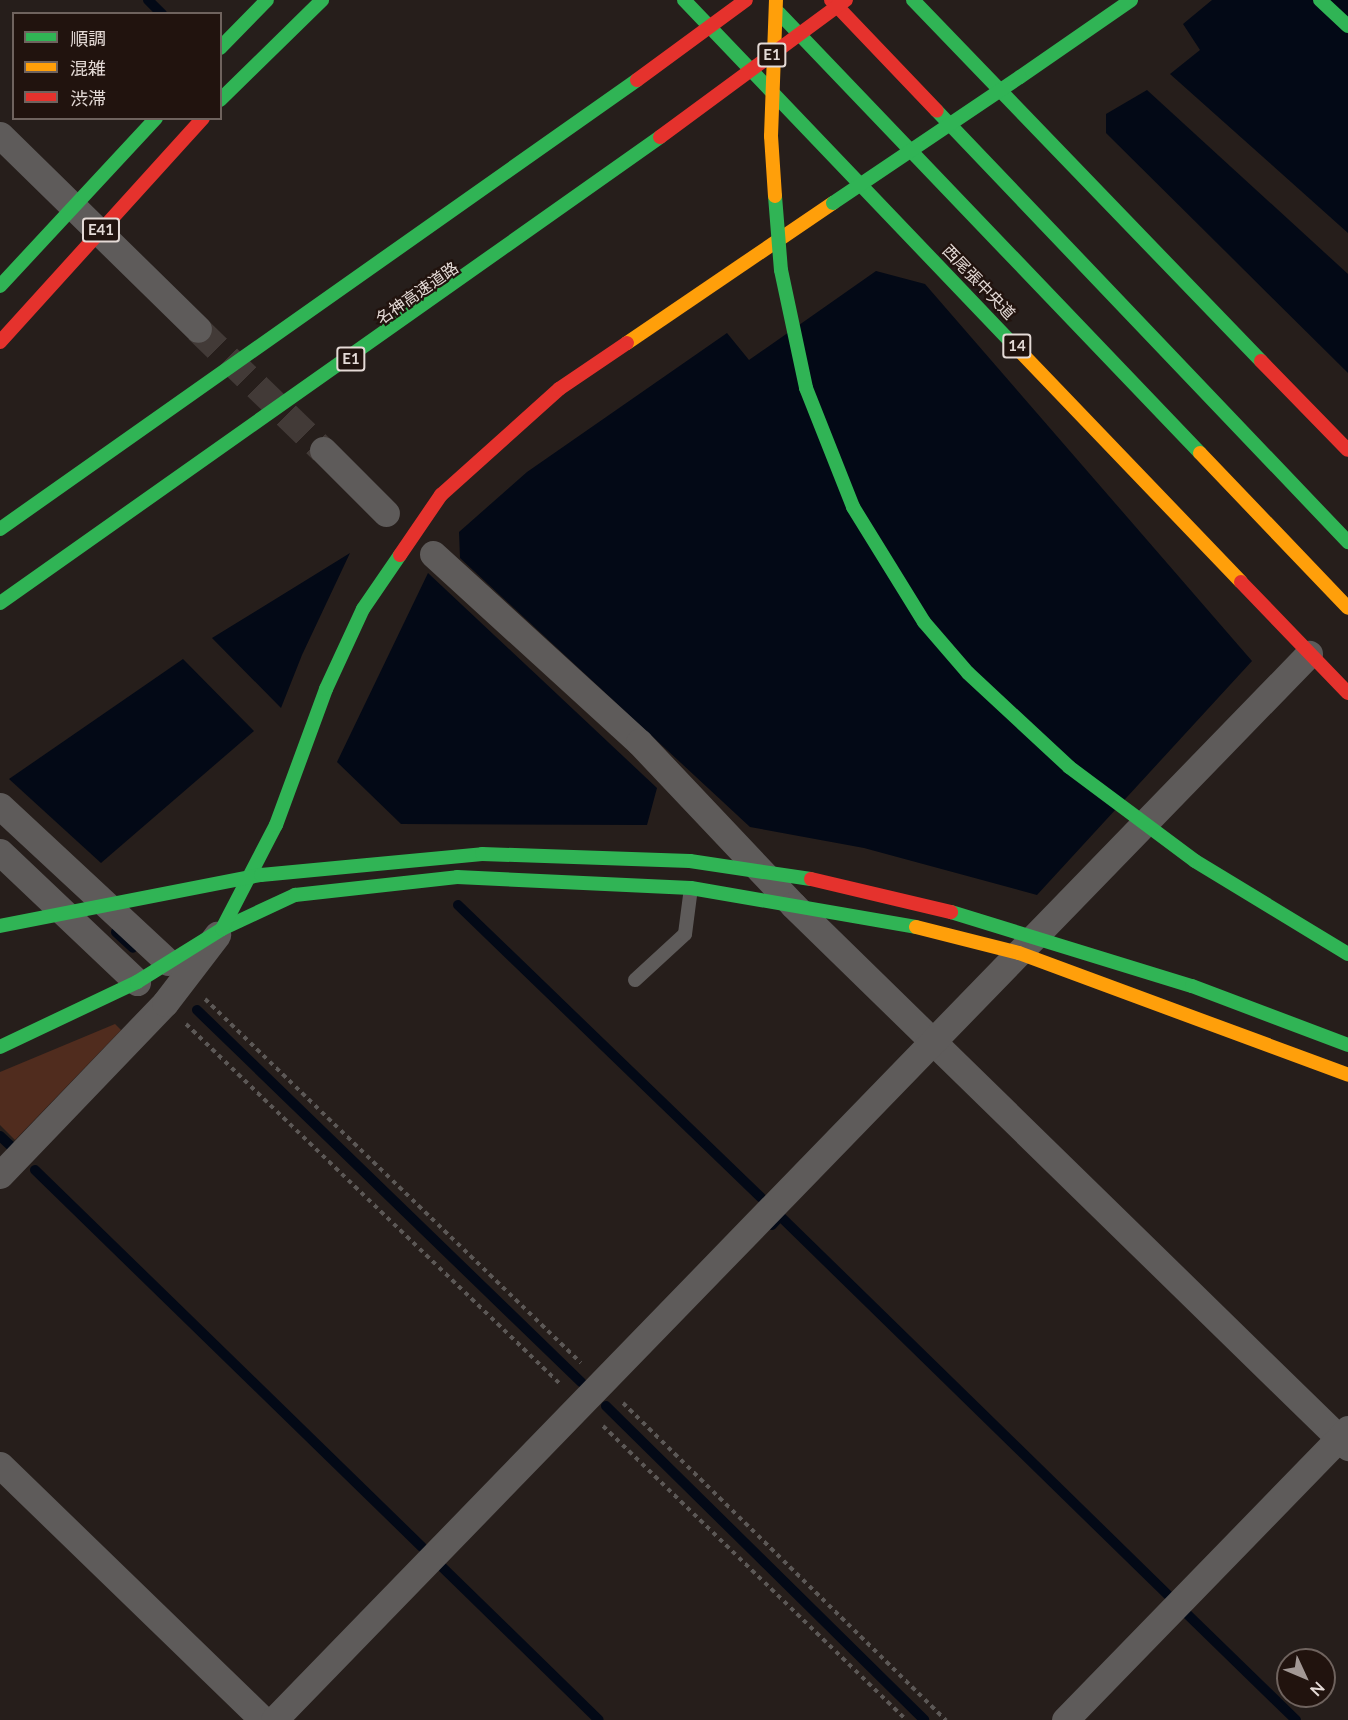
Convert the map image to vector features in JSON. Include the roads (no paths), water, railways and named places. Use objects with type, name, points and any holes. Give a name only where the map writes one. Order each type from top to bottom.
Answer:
[{"type":"main road","points":[[222,46],[267,0]]},
{"type":"main road","points":[[222,98],[322,0]]},
{"type":"main road","name":"西尾張中央道","points":[[684,0],[1348,693]]},
{"type":"main road","points":[[0,529],[288,332],[746,0]]},
{"type":"main road","points":[[766,0],[1348,608]]},
{"type":"main road","points":[[776,0],[770,66],[774,189],[790,326],[824,445],[887,566],[968,673],[1069,767],[1195,861],[1348,954]]},
{"type":"main road","points":[[831,0],[1348,542]]},
{"type":"main road","name":"名神高速道路","points":[[0,603],[551,217],[846,0]]},
{"type":"main road","points":[[913,0],[1034,131],[1348,450]]},
{"type":"main road","points":[[222,929],[276,825],[326,689],[363,609],[434,504],[560,389],[1131,0]]},
{"type":"main road","points":[[1320,0],[1348,26]]},
{"type":"main road","points":[[0,286],[154,120]]},
{"type":"main road","name":"E41","points":[[0,342],[201,120]]},
{"type":"main road","points":[[0,926],[249,877],[371,862],[482,854],[690,861],[792,874],[994,922],[1192,986],[1348,1046]]},
{"type":"main road","points":[[222,929],[295,895],[457,877],[691,888],[903,924],[1019,953],[1348,1075]]},
{"type":"main road","points":[[0,1047],[137,982],[176,971]]},
{"type":"street","points":[[0,135],[198,329]]},
{"type":"street","points":[[323,450],[386,513]]},
{"type":"street","points":[[434,554],[639,742],[793,905],[1345,1438],[1065,1720]]},
{"type":"street","points":[[274,1720],[603,1384],[1309,654]]},
{"type":"street","points":[[0,806],[176,971]]},
{"type":"street","points":[[0,852],[137,982]]},
{"type":"street","points":[[0,1175],[165,1004],[176,971],[222,929]]},
{"type":"street","points":[[0,1465],[263,1720]]},
{"type":"lane","points":[[635,980],[685,934],[691,888]]},
{"type":"waterway","points":[[148,0],[160,12]]},
{"type":"waterway","points":[[458,905],[761,1198]]},
{"type":"waterway","points":[[116,932],[133,948]]},
{"type":"waterway","points":[[197,1010],[581,1382]]},
{"type":"waterway","points":[[0,1136],[14,1149]]},
{"type":"waterway","points":[[35,1170],[422,1547]]},
{"type":"waterway","points":[[772,1225],[780,1216],[1168,1595]]},
{"type":"waterway","points":[[606,1406],[924,1720]]},
{"type":"waterway","points":[[439,1564],[599,1720]]},
{"type":"waterway","points":[[1187,1614],[1296,1720]]},
{"type":"tunnel","points":[[198,329],[323,450]]}]
